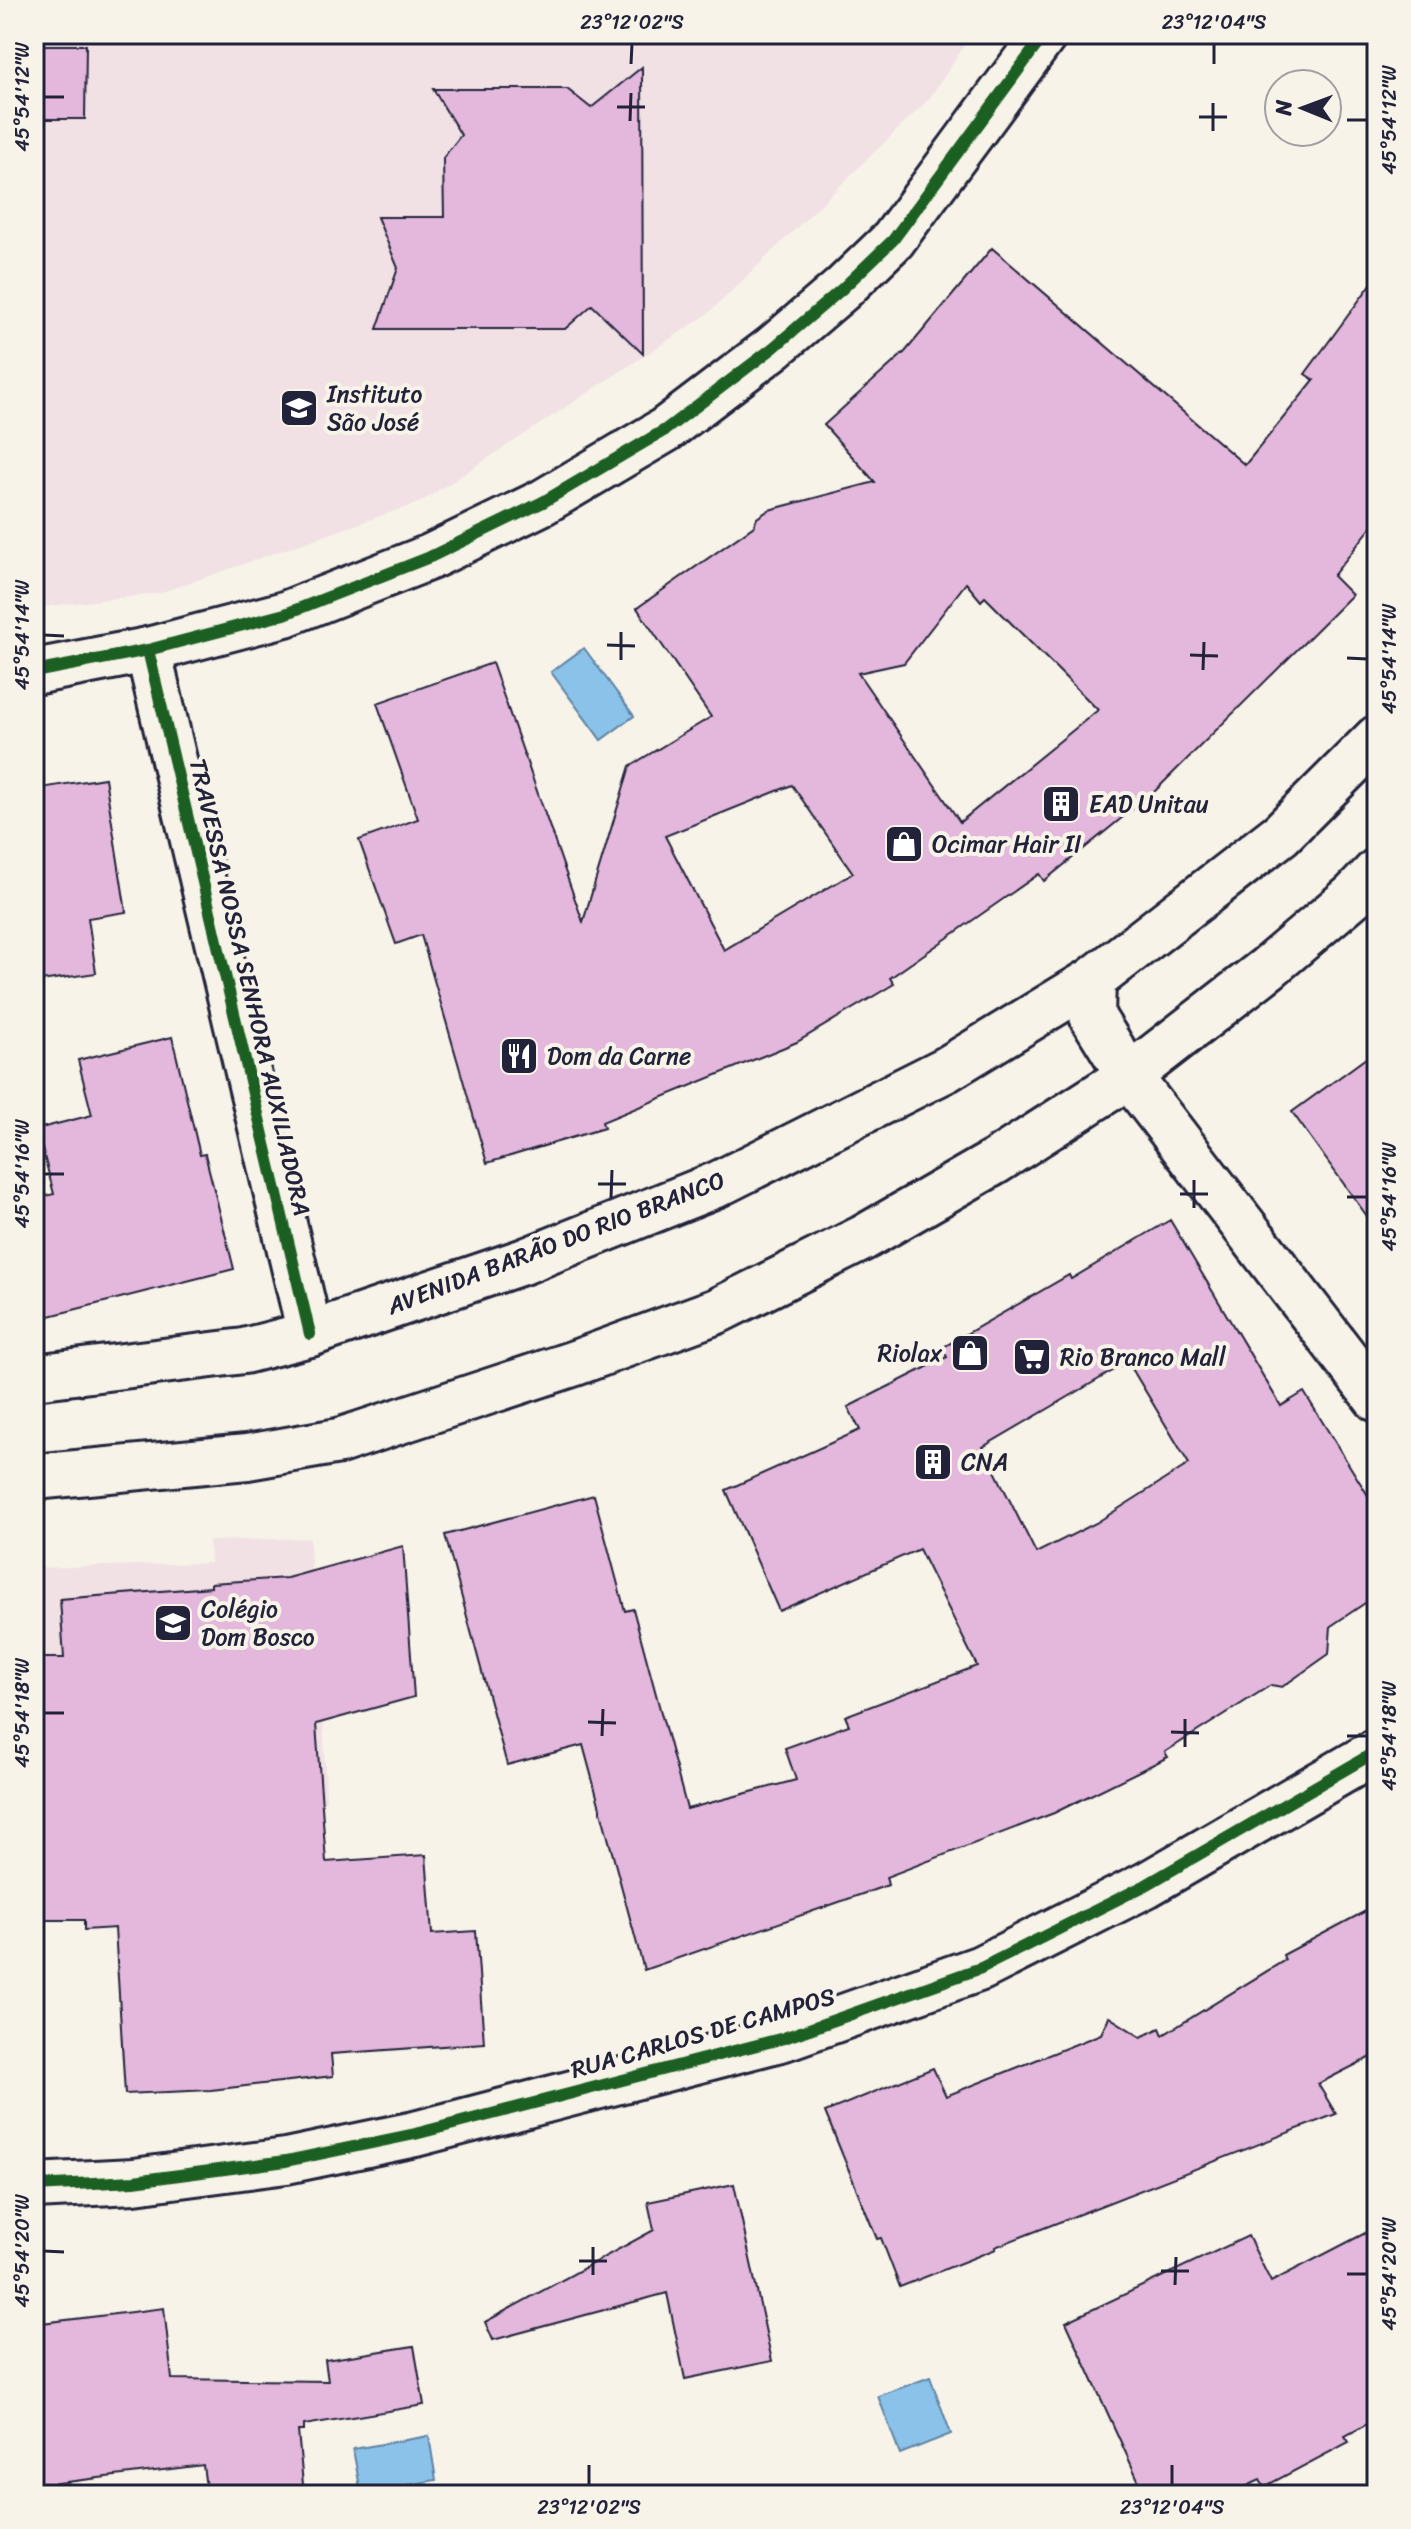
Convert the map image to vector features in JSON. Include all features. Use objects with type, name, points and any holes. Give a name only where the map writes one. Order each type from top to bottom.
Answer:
[{"type":"street","points":[[34,672],[148,650],[285,614],[430,557],[543,502],[665,430],[773,348],[893,240],[1045,34]]},
{"type":"street","name":"TRAVESSA NOSSA SENHORA AUXILIADORA","points":[[148,650],[310,1334]]},
{"type":"street","name":"AVENIDA BARÃO DO RIO BRANCO","points":[[34,1377],[244,1351],[310,1334],[525,1261],[718,1184],[947,1069],[1093,980],[1281,834],[1377,738]]},
{"type":"street","points":[[34,1477],[247,1457],[339,1441],[575,1363],[717,1311],[863,1238],[995,1162],[1129,1076],[1268,968],[1354,895],[1377,871]]},
{"type":"street","points":[[1093,980],[1092,1016],[1129,1076],[1377,1399]]},
{"type":"street","name":"RUA CARLOS DE CAMPOS","points":[[34,2186],[134,2181],[286,2161],[415,2134],[784,2038],[981,1968],[1146,1885],[1377,1751]]},
{"type":"shaded area","name":"Instituto São José","points":[[34,34],[972,34],[929,99],[708,314],[421,502],[160,593],[34,608]]},
{"type":"shaded area","name":"Colégio Dom Bosco","points":[[310,1538],[314,1677],[322,1677],[326,1801],[34,1809],[34,1568],[210,1563],[209,1541]]},
{"type":"water","points":[[584,648],[634,716],[601,740],[551,672]]},
{"type":"water","points":[[930,2377],[951,2434],[900,2454],[878,2396]]},
{"type":"water","points":[[429,2436],[436,2480],[361,2493],[353,2449]]},
{"type":"building","points":[[34,45],[86,45],[85,119],[34,119]]},
{"type":"building","points":[[642,67],[643,354],[592,305],[565,329],[377,329],[398,268],[377,217],[444,217],[443,158],[461,135],[433,89],[567,89],[591,108]]},
{"type":"building","points":[[992,248],[1245,465],[1314,380],[1305,374],[1377,276],[1377,520],[1333,576],[1352,595],[1155,791],[1044,881],[1039,874],[890,978],[894,984],[797,1042],[602,1122],[604,1128],[487,1163],[421,935],[396,944],[359,840],[418,819],[377,703],[492,663],[583,922],[630,766],[711,717],[637,608],[754,526],[757,518],[769,510],[875,482],[824,425],[905,352]],"holes":[[[966,583],[981,601],[985,597],[1098,710],[960,822],[858,673],[904,663]],[[792,785],[853,873],[724,950],[665,836]]]},
{"type":"building","points":[[105,778],[126,912],[88,918],[96,973],[34,982],[34,789]]},
{"type":"building","points":[[172,1037],[200,1155],[205,1154],[234,1269],[34,1320],[34,1199],[54,1194],[37,1129],[92,1115],[78,1060]]},
{"type":"building","points":[[1377,1050],[1377,1230],[1292,1112]]},
{"type":"building","points":[[1170,1220],[1281,1406],[1304,1392],[1377,1510],[1377,1595],[1331,1626],[1329,1654],[1282,1687],[1271,1685],[1165,1752],[1168,1757],[1054,1813],[886,1877],[888,1885],[644,1970],[583,1745],[507,1765],[445,1535],[594,1495],[625,1611],[633,1609],[687,1809],[796,1780],[785,1748],[849,1725],[845,1716],[977,1666],[919,1549],[779,1611],[726,1490],[860,1430],[848,1407],[947,1357],[942,1348],[1069,1275],[1071,1279]],"holes":[[[1128,1362],[1189,1464],[1096,1523],[1036,1553],[983,1447]]]},
{"type":"building","points":[[403,1546],[414,1697],[316,1724],[326,1862],[426,1855],[432,1934],[476,1931],[484,2043],[331,2054],[333,2076],[211,2090],[125,2094],[115,1928],[84,1930],[84,1920],[34,1920],[34,1658],[64,1658],[60,1599],[287,1578]]},
{"type":"building","points":[[1377,1905],[1377,2054],[1318,2084],[1336,2114],[900,2287],[825,2112],[933,2068],[946,2096],[1101,2034],[1109,2017],[1141,2037],[1160,2028],[1163,2035],[1285,1960],[1283,1955]]},
{"type":"building","points":[[734,2184],[772,2361],[685,2379],[667,2293],[493,2340],[485,2322],[654,2230],[648,2202]]},
{"type":"building","points":[[1377,2227],[1377,2419],[1345,2436],[1349,2442],[1264,2487],[1260,2480],[1228,2495],[1145,2495],[1066,2322],[1248,2236],[1271,2282]]},
{"type":"building","points":[[164,2308],[172,2379],[328,2381],[325,2360],[414,2346],[424,2405],[304,2425],[304,2431],[298,2431],[304,2495],[207,2495],[203,2465],[34,2486],[34,2324]]},
{"type":"cycle path","points":[[34,672],[148,650],[285,614],[430,557],[543,502],[665,430],[773,348],[893,240],[1045,34]]},
{"type":"cycle path","points":[[148,650],[310,1334]]},
{"type":"cycle path","points":[[34,2186],[134,2181],[286,2161],[415,2134],[784,2038],[981,1968],[1146,1885],[1377,1751]]},
{"type":"place","name":"Instituto São José","points":[[299,408]]},
{"type":"place","name":"EAD Unitau","points":[[1061,804]]},
{"type":"place","name":"Ocimar Hair II","points":[[904,844]]},
{"type":"place","name":"Dom da Carne","points":[[519,1056]]},
{"type":"place","name":"Riolax","points":[[970,1353]]},
{"type":"place","name":"Rio Branco Mall","points":[[1032,1357]]},
{"type":"place","name":"CNA","points":[[933,1462]]},
{"type":"place","name":"Colégio Dom Bosco","points":[[173,1623]]}]
